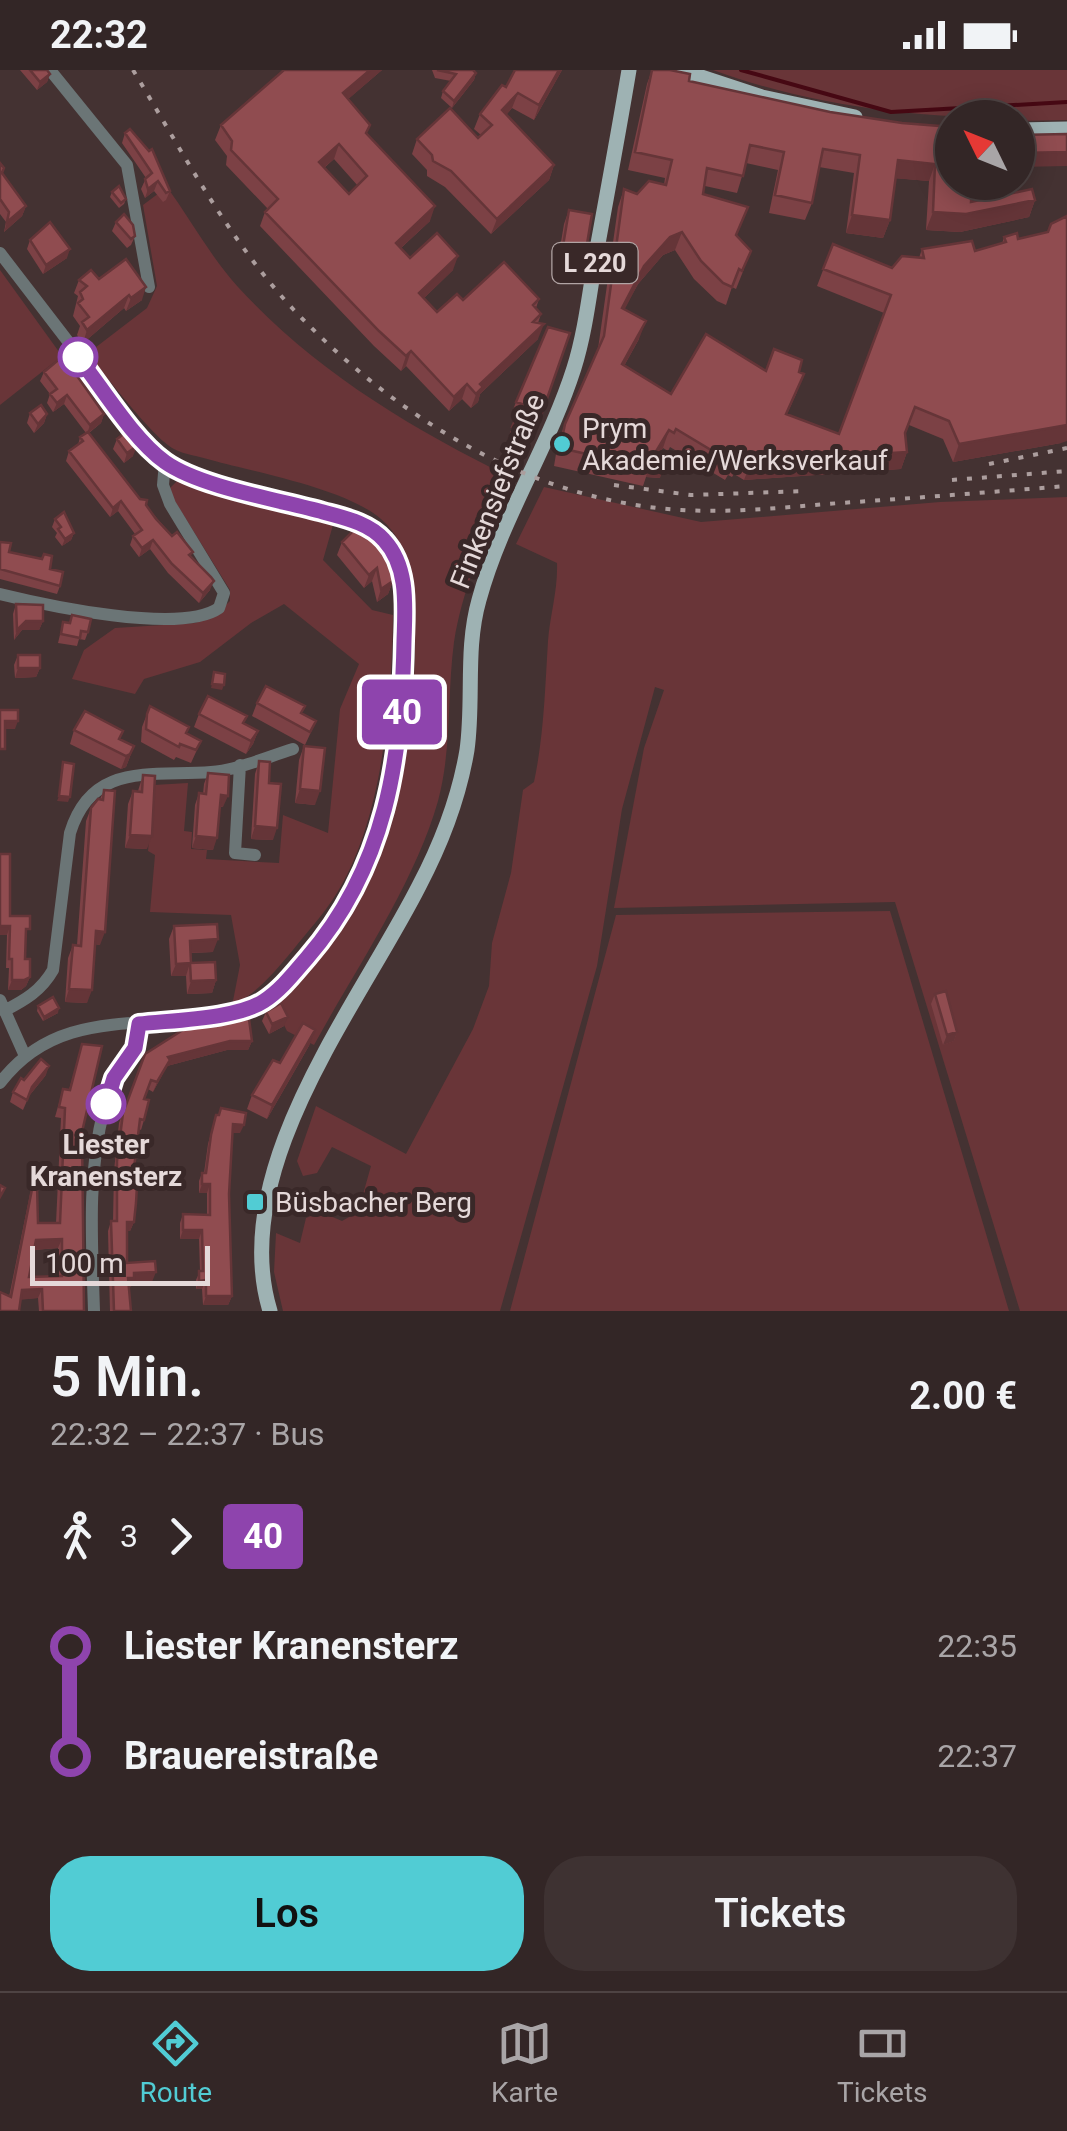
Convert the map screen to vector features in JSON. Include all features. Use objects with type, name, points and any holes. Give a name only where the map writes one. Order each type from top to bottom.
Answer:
[{"type":"main road","name":"Finkensiefstraße","points":[[270,1311],[264,1292],[262,1253],[274,1172],[322,1060],[419,886],[452,811],[467,749],[473,624],[488,572],[577,356],[629,70]]},
{"type":"main road","points":[[680,70],[762,97],[870,120]]},
{"type":"main road","points":[[1035,129],[1067,128]]},
{"type":"street","points":[[50,70],[126,165],[149,288]]},
{"type":"street","points":[[0,254],[138,433],[165,462],[204,479],[358,522],[385,541],[399,563],[404,588],[402,711],[394,776],[370,855],[348,904],[320,943],[281,987],[250,1008],[80,1028],[50,1039],[26,1056],[0,1083]]},
{"type":"street","points":[[0,594],[59,609],[109,615],[193,616],[219,608],[224,592],[170,504],[163,485],[165,462]]},
{"type":"street","points":[[26,1056],[2,1006],[30,997],[53,970],[70,833],[86,800],[116,779],[143,774],[214,772],[293,749]]},
{"type":"street","points":[[240,765],[234,852],[255,855]]},
{"type":"street","points":[[94,1311],[92,1198],[96,1144],[114,1078],[135,1048],[139,1024]]},
{"type":"shaded area","points":[[713,70],[1067,70],[1067,120],[1035,121],[1035,100],[935,100],[935,115],[864,108]]},
{"type":"shaded area","points":[[167,187],[238,287],[299,345],[401,418],[512,478],[478,558],[458,619],[445,762],[428,832],[383,926],[314,1045],[287,1031],[278,1013],[282,1010],[275,1001],[342,922],[367,880],[386,836],[408,742],[413,692],[415,623],[411,574],[401,544],[381,519],[366,508],[300,483],[187,454],[165,443],[87,354],[147,308],[157,286],[143,205]]},
{"type":"shaded area","points":[[0,270],[62,356],[0,405]]},
{"type":"shaded area","points":[[180,478],[270,509],[333,525],[323,560],[372,610],[393,615],[382,760],[364,833],[351,866],[330,903],[293,950],[258,988],[232,1006],[240,965],[231,915],[150,912],[155,855],[148,851],[154,785],[188,783],[184,831],[192,832],[191,849],[207,850],[206,859],[279,863],[283,815],[328,833],[340,709],[359,664],[284,604],[251,623],[200,662],[144,679],[135,694],[72,679],[84,650],[115,628],[195,623],[213,617],[230,601],[230,590],[168,490]]},
{"type":"shaded area","points":[[544,487],[701,522],[940,502],[1067,497],[1067,1311],[1020,1311],[895,902],[614,908],[644,748],[664,690],[655,687],[622,809],[597,966],[500,1311],[283,1311],[274,1272],[276,1233],[300,1243],[306,1218],[321,1212],[342,1221],[358,1212],[371,1166],[332,1147],[317,1173],[303,1176],[297,1161],[316,1106],[406,1154],[473,1029],[489,986],[492,943],[511,873],[523,790],[534,782],[542,729],[557,563],[516,544]]},
{"type":"shaded area","points":[[890,911],[1009,1311],[510,1311],[616,915]]},
{"type":"building","points":[[30,70],[47,70],[50,74],[40,82]]},
{"type":"building","points":[[284,70],[370,70],[343,93],[370,125],[366,133],[435,206],[396,243],[410,258],[437,233],[458,256],[419,293],[437,312],[457,294],[463,300],[504,262],[539,299],[533,305],[541,314],[533,322],[544,324],[480,384],[483,387],[476,394],[467,384],[454,397],[411,351],[406,356],[379,331],[265,212],[278,199],[231,150],[232,141],[221,125]],"holes":[[[339,144],[367,176],[349,194],[319,162]]]},
{"type":"building","points":[[437,70],[476,73],[454,101],[443,91],[456,74]]},
{"type":"building","points":[[515,70],[559,70],[539,105],[518,93],[502,110],[554,165],[497,219],[451,171],[433,161],[417,139],[450,108],[478,138],[492,125],[480,114],[502,85],[506,87]]},
{"type":"building","points":[[652,70],[690,74],[689,81],[830,112],[935,126],[935,164],[898,160],[890,220],[852,215],[860,155],[823,149],[812,203],[775,195],[784,152],[750,145],[743,176],[707,168],[703,194],[748,207],[736,235],[751,251],[732,287],[701,261],[682,232],[670,237],[644,266],[622,308],[646,321],[622,364],[671,394],[706,334],[766,371],[774,349],[802,360],[799,372],[804,374],[786,414],[839,434],[891,295],[823,269],[833,244],[892,268],[902,256],[924,258],[922,249],[972,241],[975,251],[1006,242],[1004,237],[1017,233],[1018,239],[1048,232],[1051,224],[1067,216],[1067,425],[959,444],[949,421],[915,407],[905,433],[907,452],[751,462],[740,456],[731,462],[676,429],[674,433],[669,430],[655,453],[667,460],[650,459],[649,468],[560,448],[565,424],[604,336],[624,189],[637,194],[649,181],[666,185],[672,160],[635,152]]},
{"type":"building","points":[[130,129],[149,151],[152,149],[170,191],[166,193],[158,181],[148,189],[145,179],[152,173],[125,133]]},
{"type":"building","points":[[1067,134],[1067,152],[1035,153],[1035,135]]},
{"type":"building","points":[[0,163],[2,173],[26,206],[7,222],[9,212],[0,199]]},
{"type":"building","points":[[935,164],[935,200],[1035,200],[966,214],[933,212]]},
{"type":"building","points":[[119,186],[126,199],[121,203],[112,192]]},
{"type":"building","points":[[569,210],[592,214],[583,268],[560,264]]},
{"type":"building","points":[[124,214],[133,225],[135,236],[131,239],[116,222]]},
{"type":"building","points":[[50,222],[70,249],[46,265],[30,240]]},
{"type":"building","points":[[126,259],[146,287],[131,298],[129,295],[87,330],[82,322],[89,317],[78,303],[83,299],[80,292],[87,286],[79,280],[91,270],[99,279]]},
{"type":"building","points":[[548,327],[570,333],[542,413],[534,410],[525,432],[512,427],[522,404],[516,402]]},
{"type":"building","points":[[63,356],[104,414],[90,425],[67,395],[57,403],[50,394],[57,389],[44,372]]},
{"type":"building","points":[[41,405],[47,414],[38,424],[30,413]]},
{"type":"building","points":[[88,432],[140,499],[147,500],[146,505],[156,519],[172,536],[177,532],[193,552],[189,555],[214,581],[203,593],[153,540],[142,548],[133,536],[142,530],[121,501],[113,508],[69,451]]},
{"type":"building","points":[[126,432],[137,446],[127,453],[117,439]]},
{"type":"building","points":[[64,512],[74,533],[65,539],[55,519]]},
{"type":"building","points":[[359,525],[394,561],[393,581],[381,589],[377,568],[369,575],[342,542]]},
{"type":"building","points":[[0,542],[11,543],[9,552],[42,559],[44,554],[52,556],[50,569],[63,572],[60,586],[0,569]]},
{"type":"building","points":[[16,604],[43,605],[43,621],[26,621],[17,630]]},
{"type":"building","points":[[72,615],[91,619],[88,632],[81,631],[80,638],[61,634],[63,622],[70,623]]},
{"type":"building","points":[[18,655],[40,655],[40,668],[18,668]]},
{"type":"building","points":[[214,672],[225,674],[224,685],[212,684]]},
{"type":"building","points":[[266,686],[305,706],[301,713],[316,721],[310,732],[257,703]]},
{"type":"building","points":[[208,696],[247,716],[243,723],[258,731],[251,741],[199,714]]},
{"type":"building","points":[[150,706],[189,727],[186,733],[201,741],[196,750],[180,744],[179,747],[146,729]]},
{"type":"building","points":[[0,710],[18,710],[18,721],[5,721],[5,749],[0,749]]},
{"type":"building","points":[[85,711],[123,731],[119,739],[134,746],[130,754],[126,756],[74,730]]},
{"type":"building","points":[[304,746],[325,748],[320,791],[300,789]]},
{"type":"building","points":[[259,761],[270,762],[269,783],[281,784],[277,828],[255,826]]},
{"type":"building","points":[[63,762],[74,764],[70,797],[59,796]]},
{"type":"building","points":[[208,773],[229,775],[228,796],[221,795],[217,838],[196,836],[199,793],[206,794]]},
{"type":"building","points":[[143,775],[155,776],[152,836],[130,835],[133,791],[142,792]]},
{"type":"building","points":[[104,790],[115,791],[105,932],[96,931],[92,990],[69,989],[73,945],[81,946],[91,808],[98,799],[103,800]]},
{"type":"building","points":[[0,854],[10,854],[10,916],[30,916],[25,959],[30,959],[30,977],[24,980],[12,980],[10,926],[0,926]]},
{"type":"building","points":[[217,924],[218,939],[190,941],[191,963],[215,962],[216,980],[191,981],[190,963],[176,964],[174,926]]},
{"type":"building","points":[[946,991],[957,1032],[947,1035],[935,994]]},
{"type":"building","points":[[53,997],[59,1008],[44,1017],[38,1006]]},
{"type":"building","points":[[281,1003],[288,1017],[272,1024],[266,1012]]},
{"type":"building","points":[[249,1019],[252,1041],[230,1041],[168,1057],[170,1060],[157,1082],[151,1080],[144,1099],[149,1100],[144,1120],[140,1119],[134,1168],[138,1168],[134,1222],[127,1222],[127,1263],[155,1261],[156,1272],[134,1273],[134,1278],[128,1278],[131,1311],[114,1311],[111,1221],[117,1221],[117,1161],[123,1113],[145,1054],[186,1028]]},
{"type":"building","points":[[303,1023],[315,1030],[272,1105],[252,1095],[273,1060],[280,1063]]},
{"type":"building","points":[[82,1044],[102,1046],[82,1132],[84,1311],[43,1311],[42,1289],[22,1290],[19,1311],[0,1311],[0,1292],[11,1297],[33,1184],[37,1185],[38,1223],[60,1223],[65,1108],[59,1107],[63,1089],[70,1090]],"holes":[[[62,1239],[62,1276],[29,1277],[36,1240]]]},
{"type":"building","points":[[41,1059],[49,1066],[27,1100],[13,1092]]},
{"type":"building","points":[[221,1108],[246,1113],[244,1125],[233,1124],[229,1194],[232,1296],[206,1296],[206,1280],[199,1281],[199,1271],[203,1271],[202,1230],[183,1230],[183,1214],[210,1215],[210,1184],[202,1184],[202,1173],[206,1173],[211,1135]]},
{"type":"waterway","points":[[741,70],[891,112],[1067,102]]},
{"type":"railway","points":[[133,70],[247,254],[293,309],[375,385],[421,418],[519,471],[571,490],[625,503],[701,511],[1067,486]]},
{"type":"railway","points":[[989,464],[1067,448]]},
{"type":"railway","points":[[952,480],[1067,471]]},
{"type":"railway","points":[[614,485],[691,495],[808,491]]},
{"type":"bus line","name":"40","points":[[78,357],[165,462],[204,479],[358,522],[385,541],[399,563],[404,588],[402,726],[394,776],[362,880],[320,943],[281,987],[260,1004],[234,1013],[139,1024],[135,1048],[114,1078],[106,1104]]},
{"type":"place","name":"Prym Akademie/Werksverkauf","points":[[562,444]]},
{"type":"place","name":"Liester Kranensterz","points":[[106,1104]]},
{"type":"place","name":"Büsbacher Berg","points":[[255,1202]]}]
